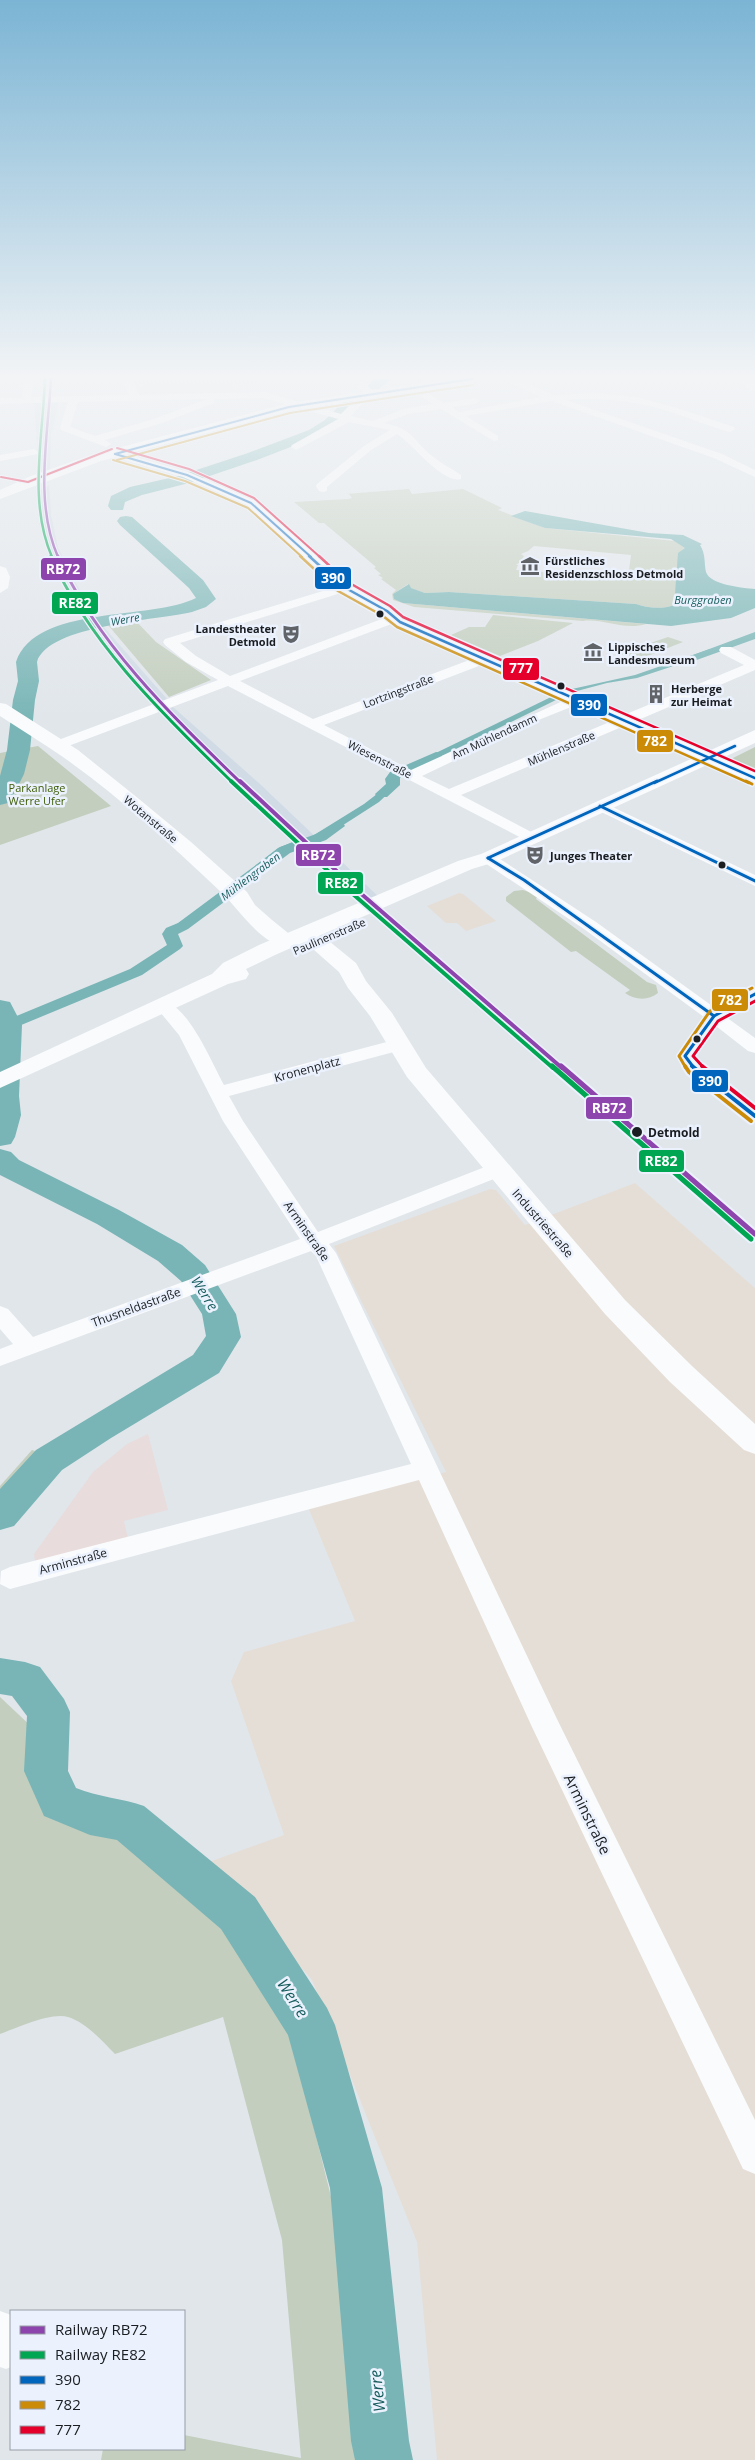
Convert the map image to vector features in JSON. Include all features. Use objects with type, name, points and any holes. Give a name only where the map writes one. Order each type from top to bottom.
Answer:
[{"type":"street","points":[[0,501],[11,494]]},
{"type":"street","points":[[232,494],[261,511],[346,588],[396,618],[484,659],[755,778]]},
{"type":"street","points":[[0,571],[2,577],[0,588]]},
{"type":"street","name":"Wiesenstraße","points":[[346,588],[170,640],[179,651],[229,681],[531,838]]},
{"type":"street","points":[[58,745],[396,618]]},
{"type":"street","points":[[726,650],[755,665]]},
{"type":"street","name":"Lortzingstraße","points":[[312,724],[484,659]]},
{"type":"street","name":"Mühlenstraße","points":[[449,795],[755,665]]},
{"type":"street","name":"Am Mühlendamm","points":[[406,773],[578,699]]},
{"type":"street","name":"Wotanstraße","points":[[7,713],[58,745],[180,843],[233,892],[264,905],[302,942]]},
{"type":"street","name":"Paulinenstraße","points":[[6,1079],[220,978],[240,974],[302,942],[477,871],[488,858],[755,736]]},
{"type":"street","points":[[600,806],[755,881]]},
{"type":"street","points":[[488,858],[524,880],[755,1047]]},
{"type":"street","name":"Industriestraße","points":[[302,942],[336,973],[356,983],[380,1013],[416,1072],[497,1170],[615,1307],[681,1374],[755,1442]]},
{"type":"street","points":[[755,994],[714,1016],[685,1056],[688,1062],[755,1116]]},
{"type":"street","name":"Arminstraße","points":[[164,1006],[175,1016],[188,1035],[233,1121],[314,1242],[325,1253],[546,1727],[755,2157]]},
{"type":"street","name":"Kronenplatz","points":[[217,1093],[398,1045]]},
{"type":"street","name":"Thusneldastraße","points":[[0,1358],[314,1242],[497,1170]]},
{"type":"street","points":[[0,1314],[28,1347]]},
{"type":"street","name":"Arminstraße","points":[[10,1578],[426,1469]]},
{"type":"shaded area","points":[[39,494],[50,494],[51,515],[58,548],[79,589],[102,625],[167,699],[157,703],[89,628],[67,591],[39,523],[44,523],[42,516],[38,516]]},
{"type":"shaded area","points":[[173,707],[260,784],[380,898],[362,906],[304,854],[241,793],[164,711]]},
{"type":"shaded area","points":[[459,893],[463,894],[496,921],[466,931],[457,923],[446,923],[427,906]]},
{"type":"shaded area","points":[[635,1183],[755,1288],[755,2460],[437,2460],[417,2242],[312,1980],[209,1862],[284,1835],[231,1681],[244,1652],[355,1621],[308,1507],[446,1472],[334,1246],[490,1189],[496,1190],[525,1225]]},
{"type":"shaded area","points":[[148,1434],[168,1510],[124,1521],[129,1543],[36,1567],[34,1554],[93,1472],[127,1444]]},
{"type":"green space","points":[[345,494],[473,494],[502,508],[498,510],[545,528],[675,541],[685,547],[675,593],[681,601],[671,606],[653,608],[636,604],[449,592],[425,593],[410,588],[408,584],[393,594],[403,603],[646,624],[630,626],[598,621],[414,607],[393,600],[392,594],[396,590],[381,579],[383,578],[378,575],[381,574],[374,568],[376,567],[324,523],[319,523],[294,502],[352,498],[349,494]],"holes":[[[534,546],[631,555],[628,578],[516,570],[518,565],[516,565],[524,556],[521,554]]]},
{"type":"green space","points":[[493,615],[573,623],[538,641],[500,656],[451,635],[469,627],[485,627]]},
{"type":"green space","points":[[135,620],[156,642],[211,680],[169,697],[108,625]]},
{"type":"green space","points":[[668,637],[683,642],[640,659],[618,654]]},
{"type":"green space","name":"Parkanlage Werre Ufer","points":[[38,746],[111,806],[0,845],[0,753]]},
{"type":"green space","points":[[755,747],[755,771],[734,760],[733,758]]},
{"type":"green space","points":[[523,890],[538,895],[536,899],[647,982],[656,985],[658,993],[642,999],[625,993],[630,990],[576,951],[571,952],[506,901],[506,897],[514,891]]},
{"type":"green space","points":[[32,1450],[41,1453],[0,1504],[0,1486]]},
{"type":"green space","points":[[0,1697],[34,1729],[39,1778],[59,1813],[85,1824],[123,1828],[233,1927],[290,2031],[334,2209],[357,2460],[101,2460],[103,2450],[185,2450],[185,2435],[301,2458],[282,2240],[223,2017],[115,2054],[82,2023],[68,2017],[61,2016],[43,2019],[0,2034]]},
{"type":"water","name":"Burggraben","points":[[525,511],[649,533],[683,535],[702,544],[700,545],[704,555],[706,572],[714,580],[728,585],[755,589],[755,608],[731,618],[671,626],[403,603],[394,599],[393,594],[409,584],[411,588],[425,593],[449,592],[636,604],[653,608],[671,606],[681,601],[675,593],[678,553],[685,548],[671,539],[545,528],[511,516]]},
{"type":"water","points":[[710,649],[716,652],[637,678],[577,691],[572,689],[635,675]]},
{"type":"water","points":[[551,697],[556,700],[417,768],[411,765]]},
{"type":"water","points":[[392,774],[399,777],[398,784],[379,802],[323,838],[319,840],[314,835],[364,804],[386,787],[387,778]]},
{"type":"water","points":[[295,841],[300,846],[243,881],[240,878],[278,848]]},
{"type":"water","points":[[212,899],[217,904],[175,932],[167,930],[203,908]]},
{"type":"waterway","name":"Werre","points":[[117,506],[117,500],[130,494]]},
{"type":"waterway","name":"Werre","points":[[0,798],[7,786],[16,762],[24,700],[29,681],[26,662],[40,644],[55,634],[96,622],[188,607],[206,599],[196,584],[126,521]]},
{"type":"waterway","name":"Mühlengraben","points":[[691,658],[755,635]]},
{"type":"waterway","name":"Mühlengraben","points":[[382,794],[393,785],[392,779],[395,775],[436,756]]},
{"type":"waterway","name":"Mühlengraben","points":[[8,1025],[136,972],[175,946],[170,934],[171,931],[183,926],[285,850],[321,837],[338,826]]},
{"type":"waterway","name":"Werre","points":[[0,1008],[8,1025],[4,1096],[6,1115],[0,1137]]},
{"type":"waterway","name":"Werre","points":[[0,1159],[8,1167],[108,1217],[170,1253],[193,1273],[219,1314],[224,1337],[206,1364],[98,1428],[49,1460],[0,1515]]},
{"type":"waterway","name":"Werre","points":[[0,1676],[25,1680],[49,1712],[46,1771],[60,1802],[90,1815],[128,1821],[238,1913],[310,2025],[356,2188],[380,2441],[384,2460]]},
{"type":"rail line","name":"RE82","points":[[39,494],[40,510],[50,553],[69,594],[108,649],[185,734],[251,801],[319,864],[751,1239]]},
{"type":"rail line","name":"RB72","points":[[45,494],[50,531],[56,552],[77,595],[119,653],[197,739],[260,802],[325,862],[755,1234]]},
{"type":"transit line","name":"782","points":[[215,494],[248,508],[338,591],[383,616],[397,627],[752,784]]},
{"type":"transit line","name":"390","points":[[230,494],[251,503],[342,586],[387,611],[400,622],[755,778]]},
{"type":"transit line","name":"777","points":[[245,494],[254,498],[346,581],[390,606],[403,617],[755,771]]},
{"type":"transit line","name":"390","points":[[488,858],[735,746]]},
{"type":"transit line","name":"390","points":[[600,806],[755,881]]},
{"type":"transit line","name":"390","points":[[488,858],[524,880],[714,1016]]},
{"type":"transit line","name":"782","points":[[751,1121],[689,1072],[679,1056],[710,1011],[752,988]]},
{"type":"transit line","name":"390","points":[[755,994],[714,1016],[685,1056],[693,1067],[755,1116]]},
{"type":"transit line","name":"777","points":[[755,1001],[718,1021],[693,1056],[698,1063],[755,1108]]},
{"type":"place","name":"Fürstliches Residenzschloss Detmold","points":[[530,566]]},
{"type":"place","name":"Landestheater Detmold","points":[[291,634]]},
{"type":"place","name":"Lippisches Landesmuseum","points":[[593,652]]},
{"type":"place","name":"Herberge zur Heimat","points":[[656,694]]},
{"type":"place","name":"Junges Theater","points":[[535,855]]},
{"type":"place","name":"Detmold","points":[[637,1132]]}]
